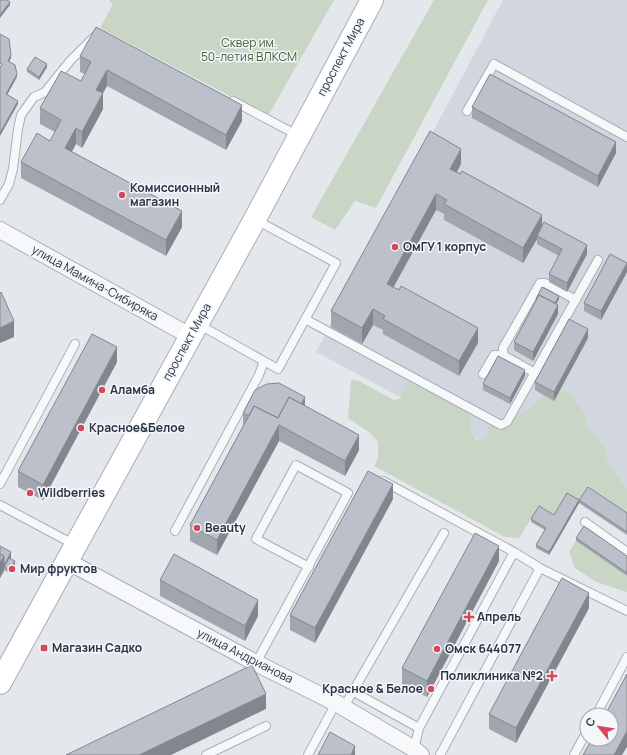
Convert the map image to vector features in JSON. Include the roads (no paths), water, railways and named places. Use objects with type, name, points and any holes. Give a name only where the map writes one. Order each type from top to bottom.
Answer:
[{"type":"main road","name":"проспект Мира","points":[[0,683],[254,220],[372,0]]},
{"type":"street","name":"улица Мамина-Сибиряка","points":[[0,230],[194,330]]},
{"type":"street","name":"улица Андрианова","points":[[71,553],[256,663],[340,705],[417,752]]},
{"type":"lane","points":[[0,200],[9,184],[14,169],[18,129],[21,116],[34,97],[44,92],[70,60],[96,35],[101,35]]},
{"type":"lane","points":[[467,111],[494,64],[627,137]]},
{"type":"lane","points":[[225,98],[299,136]]},
{"type":"lane","points":[[194,330],[278,368],[336,263],[254,220]]},
{"type":"lane","points":[[305,319],[501,425],[507,422],[598,260]]},
{"type":"lane","points":[[503,355],[503,348],[540,283],[544,283],[576,300]]},
{"type":"lane","points":[[0,484],[75,344]]},
{"type":"lane","points":[[483,374],[494,355],[503,355],[535,373]]},
{"type":"lane","points":[[175,531],[259,375],[264,361]]},
{"type":"lane","points":[[256,663],[309,567],[348,493],[296,465],[256,539],[309,567]]},
{"type":"lane","points":[[379,479],[514,552],[540,568],[627,611]]},
{"type":"lane","points":[[0,505],[71,553]]},
{"type":"lane","points":[[585,522],[627,552]]},
{"type":"lane","points":[[308,755],[340,705],[352,691],[444,533]]},
{"type":"lane","points":[[417,752],[419,728],[514,552]]},
{"type":"lane","points":[[440,755],[540,568]]},
{"type":"lane","points":[[600,707],[627,657]]},
{"type":"lane","points":[[352,691],[419,728]]},
{"type":"lane","points":[[206,755],[266,726]]},
{"type":"lane","points":[[574,755],[579,746]]},
{"type":"place","name":"Комиссионный магазин","points":[[122,195]]},
{"type":"place","name":"ОмГУ 1 корпус","points":[[395,247]]},
{"type":"place","name":"Аламба","points":[[102,390]]},
{"type":"place","name":"Красное&Белое","points":[[81,428]]},
{"type":"place","name":"Wildberries","points":[[30,493]]},
{"type":"place","name":"Beauty","points":[[197,528]]},
{"type":"place","name":"Мир фруктов","points":[[12,569]]},
{"type":"place","name":"Апрель","points":[[469,617]]},
{"type":"place","name":"Магазин Садко","points":[[44,648]]},
{"type":"place","name":"Омск 644077","points":[[437,649]]},
{"type":"place","name":"Поликлиника №2","points":[[552,676]]},
{"type":"place","name":"Красное & Белое","points":[[431,689]]},
{"type":"park label","name":"Сквер им. 50-летия ВЛКСМ","points":[[249,50]]}]
